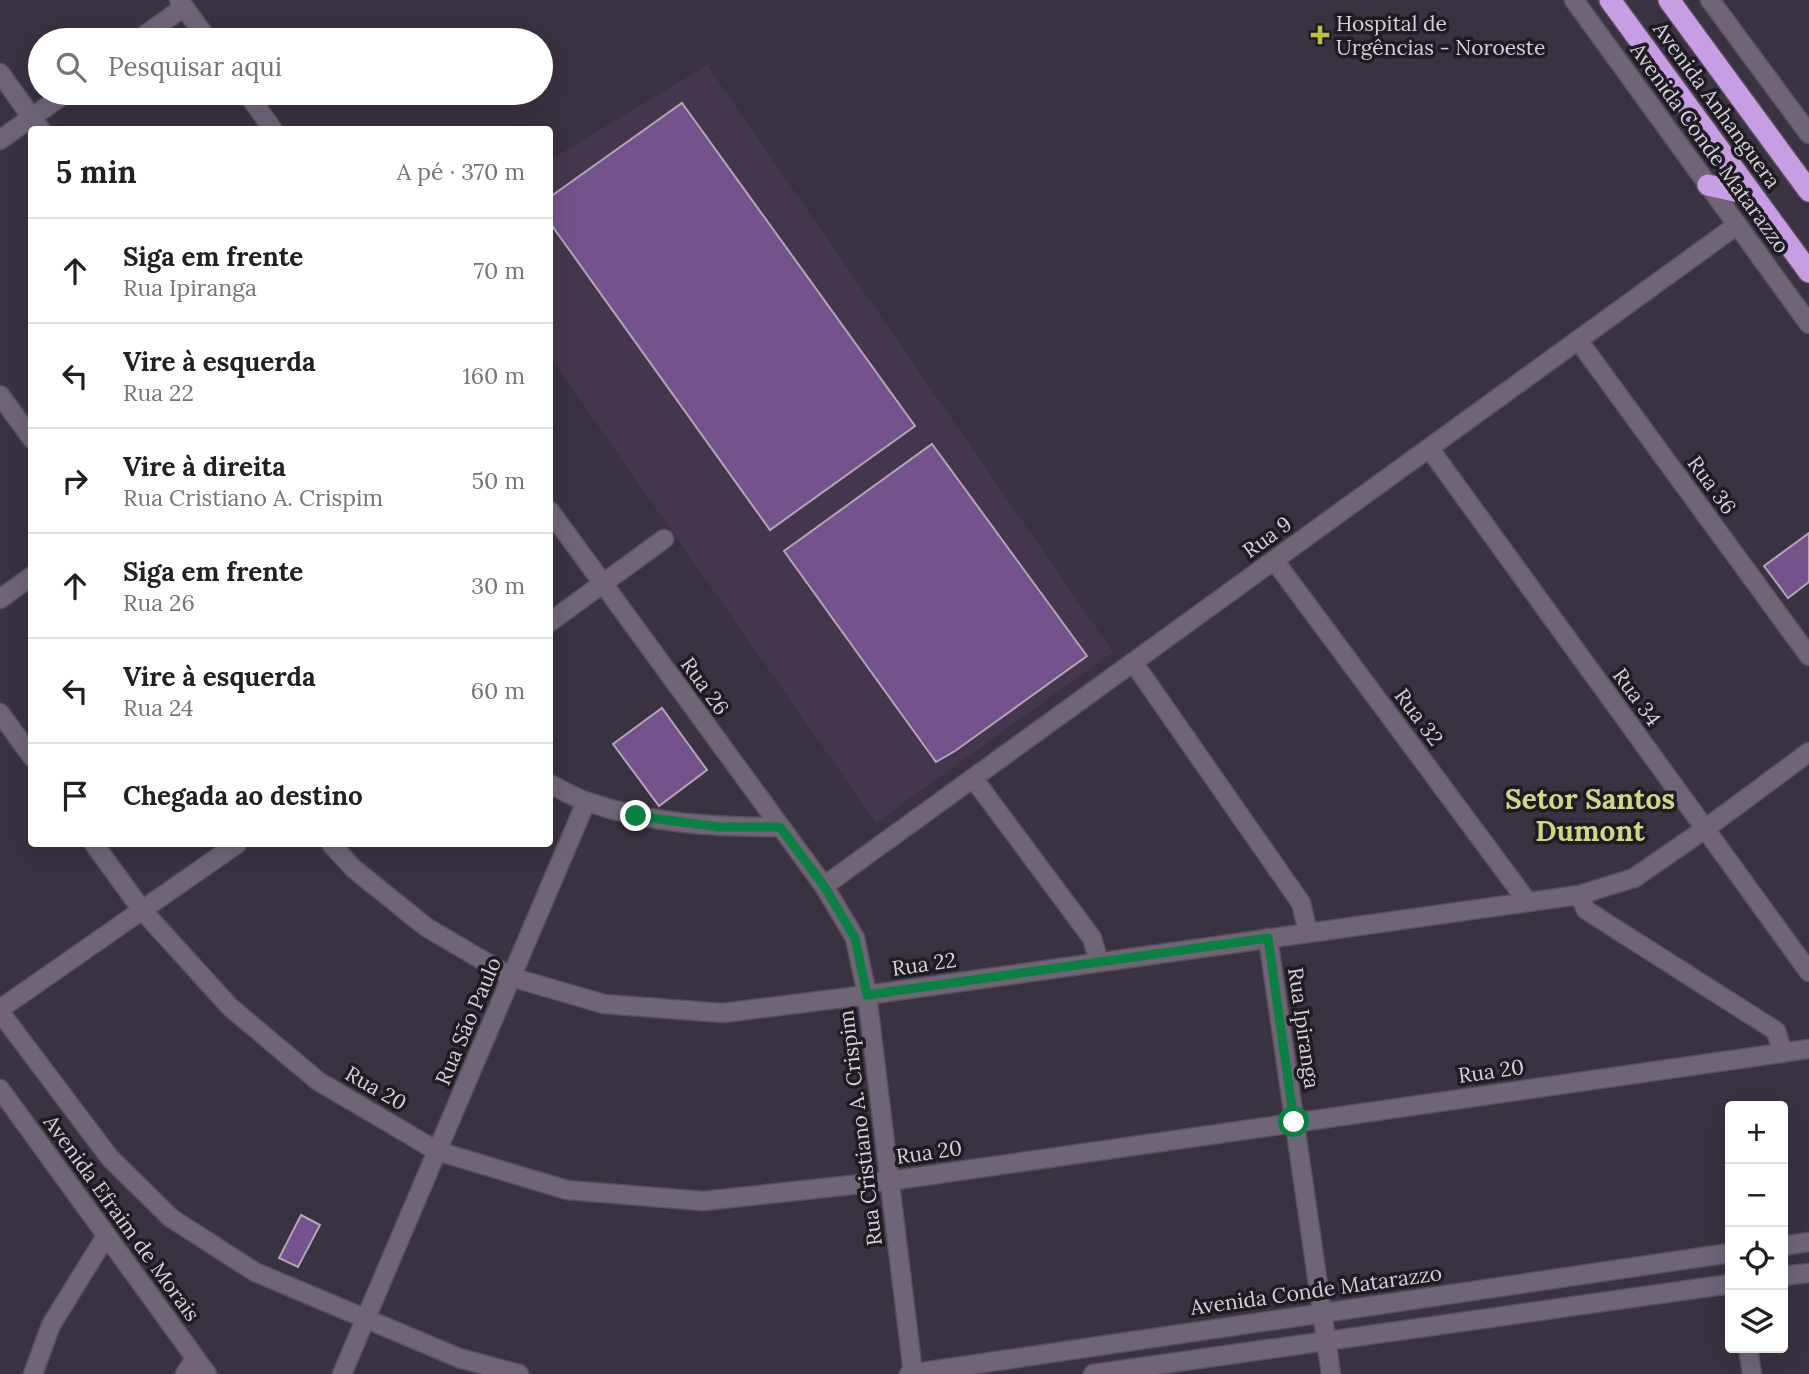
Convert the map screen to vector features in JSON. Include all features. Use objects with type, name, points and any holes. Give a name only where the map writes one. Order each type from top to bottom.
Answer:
[{"type":"highway","name":"Avenida Anhanguera","points":[[1610,0],[1809,272]]},
{"type":"highway","name":"Avenida Anhanguera","points":[[1676,5],[1809,191]]},
{"type":"highway","points":[[1708,185],[1752,194]]},
{"type":"street","name":"Avenida Conde Matarazzo","points":[[1574,0],[1809,324]]},
{"type":"street","points":[[1710,0],[1809,135]]},
{"type":"street","points":[[153,28],[182,4],[199,28]]},
{"type":"street","points":[[0,73],[37,123],[54,105]]},
{"type":"street","points":[[255,105],[270,126]]},
{"type":"street","points":[[0,140],[28,127]]},
{"type":"street","name":"Rua 9","points":[[824,886],[1737,225]]},
{"type":"street","name":"Rua 36","points":[[1578,340],[1809,656]]},
{"type":"street","points":[[0,395],[28,434]]},
{"type":"street","name":"Rua 34","points":[[1429,448],[1809,972]]},
{"type":"street","name":"Rua 26","points":[[553,516],[824,886]]},
{"type":"street","points":[[553,620],[664,539]]},
{"type":"street","name":"Rua 32","points":[[1274,560],[1527,901]]},
{"type":"street","points":[[0,599],[28,579]]},
{"type":"street","points":[[1133,662],[1301,902],[1308,932]]},
{"type":"street","points":[[0,713],[28,752]]},
{"type":"street","name":"Rua 22","points":[[334,847],[354,869],[426,927],[511,977],[604,1004],[723,1013],[1579,895],[1633,877],[1705,829],[1809,752]]},
{"type":"street","points":[[973,778],[1092,938],[1099,962]]},
{"type":"street","points":[[553,786],[586,802],[648,818],[720,827],[780,827]]},
{"type":"street","name":"Rua São Paulo","points":[[342,1374],[586,802]]},
{"type":"street","name":"Rua 20","points":[[96,847],[142,910],[230,1007],[318,1081],[437,1151],[567,1190],[703,1201],[889,1181],[1809,1049]]},
{"type":"street","points":[[0,1010],[233,847]]},
{"type":"street","name":"Rua Cristiano A. Crispim","points":[[824,886],[855,938],[867,995],[911,1374]]},
{"type":"street","points":[[1579,895],[1586,910],[1776,1031],[1783,1053]]},
{"type":"street","name":"Rua Ipiranga","points":[[1268,938],[1331,1374]]},
{"type":"street","name":"Avenida Efraim de Morais","points":[[0,1010],[110,1158],[171,1218],[255,1272],[459,1358],[519,1374]]},
{"type":"street","name":"Avenida Efraim de Morais","points":[[0,1089],[207,1374]]},
{"type":"street","points":[[33,1374],[51,1325],[106,1236]]},
{"type":"street","points":[[1788,1245],[1809,1242]]},
{"type":"street","name":"Avenida Conde Matarazzo","points":[[911,1374],[1725,1254]]},
{"type":"street","points":[[1788,1275],[1809,1273]]},
{"type":"street","points":[[1093,1374],[1725,1285]]},
{"type":"street","points":[[1749,1353],[1752,1374]]},
{"type":"street","points":[[185,1374],[195,1358]]},
{"type":"street","points":[[459,1358],[469,1374]]},
{"type":"shaded area","points":[[707,65],[1113,652],[876,823],[553,361],[553,158]]},
{"type":"building","points":[[682,103],[915,426],[770,530],[553,227],[553,195]]},
{"type":"building","points":[[932,444],[1087,656],[936,762],[784,551]]},
{"type":"building","points":[[1809,533],[1809,582],[1788,598],[1764,566]]},
{"type":"building","points":[[662,708],[707,770],[659,806],[613,744]]},
{"type":"building","points":[[301,1215],[320,1225],[298,1267],[279,1258]]},
{"type":"place","name":"Hospital de Urgências - Noroeste","points":[[1320,35]]},
{"type":"district","name":"Setor Santos Dumont","points":[[1590,815]]},
{"type":"route","points":[[636,816],[720,827],[780,827],[824,886],[855,938],[867,995],[1268,938],[1294,1122]]}]
